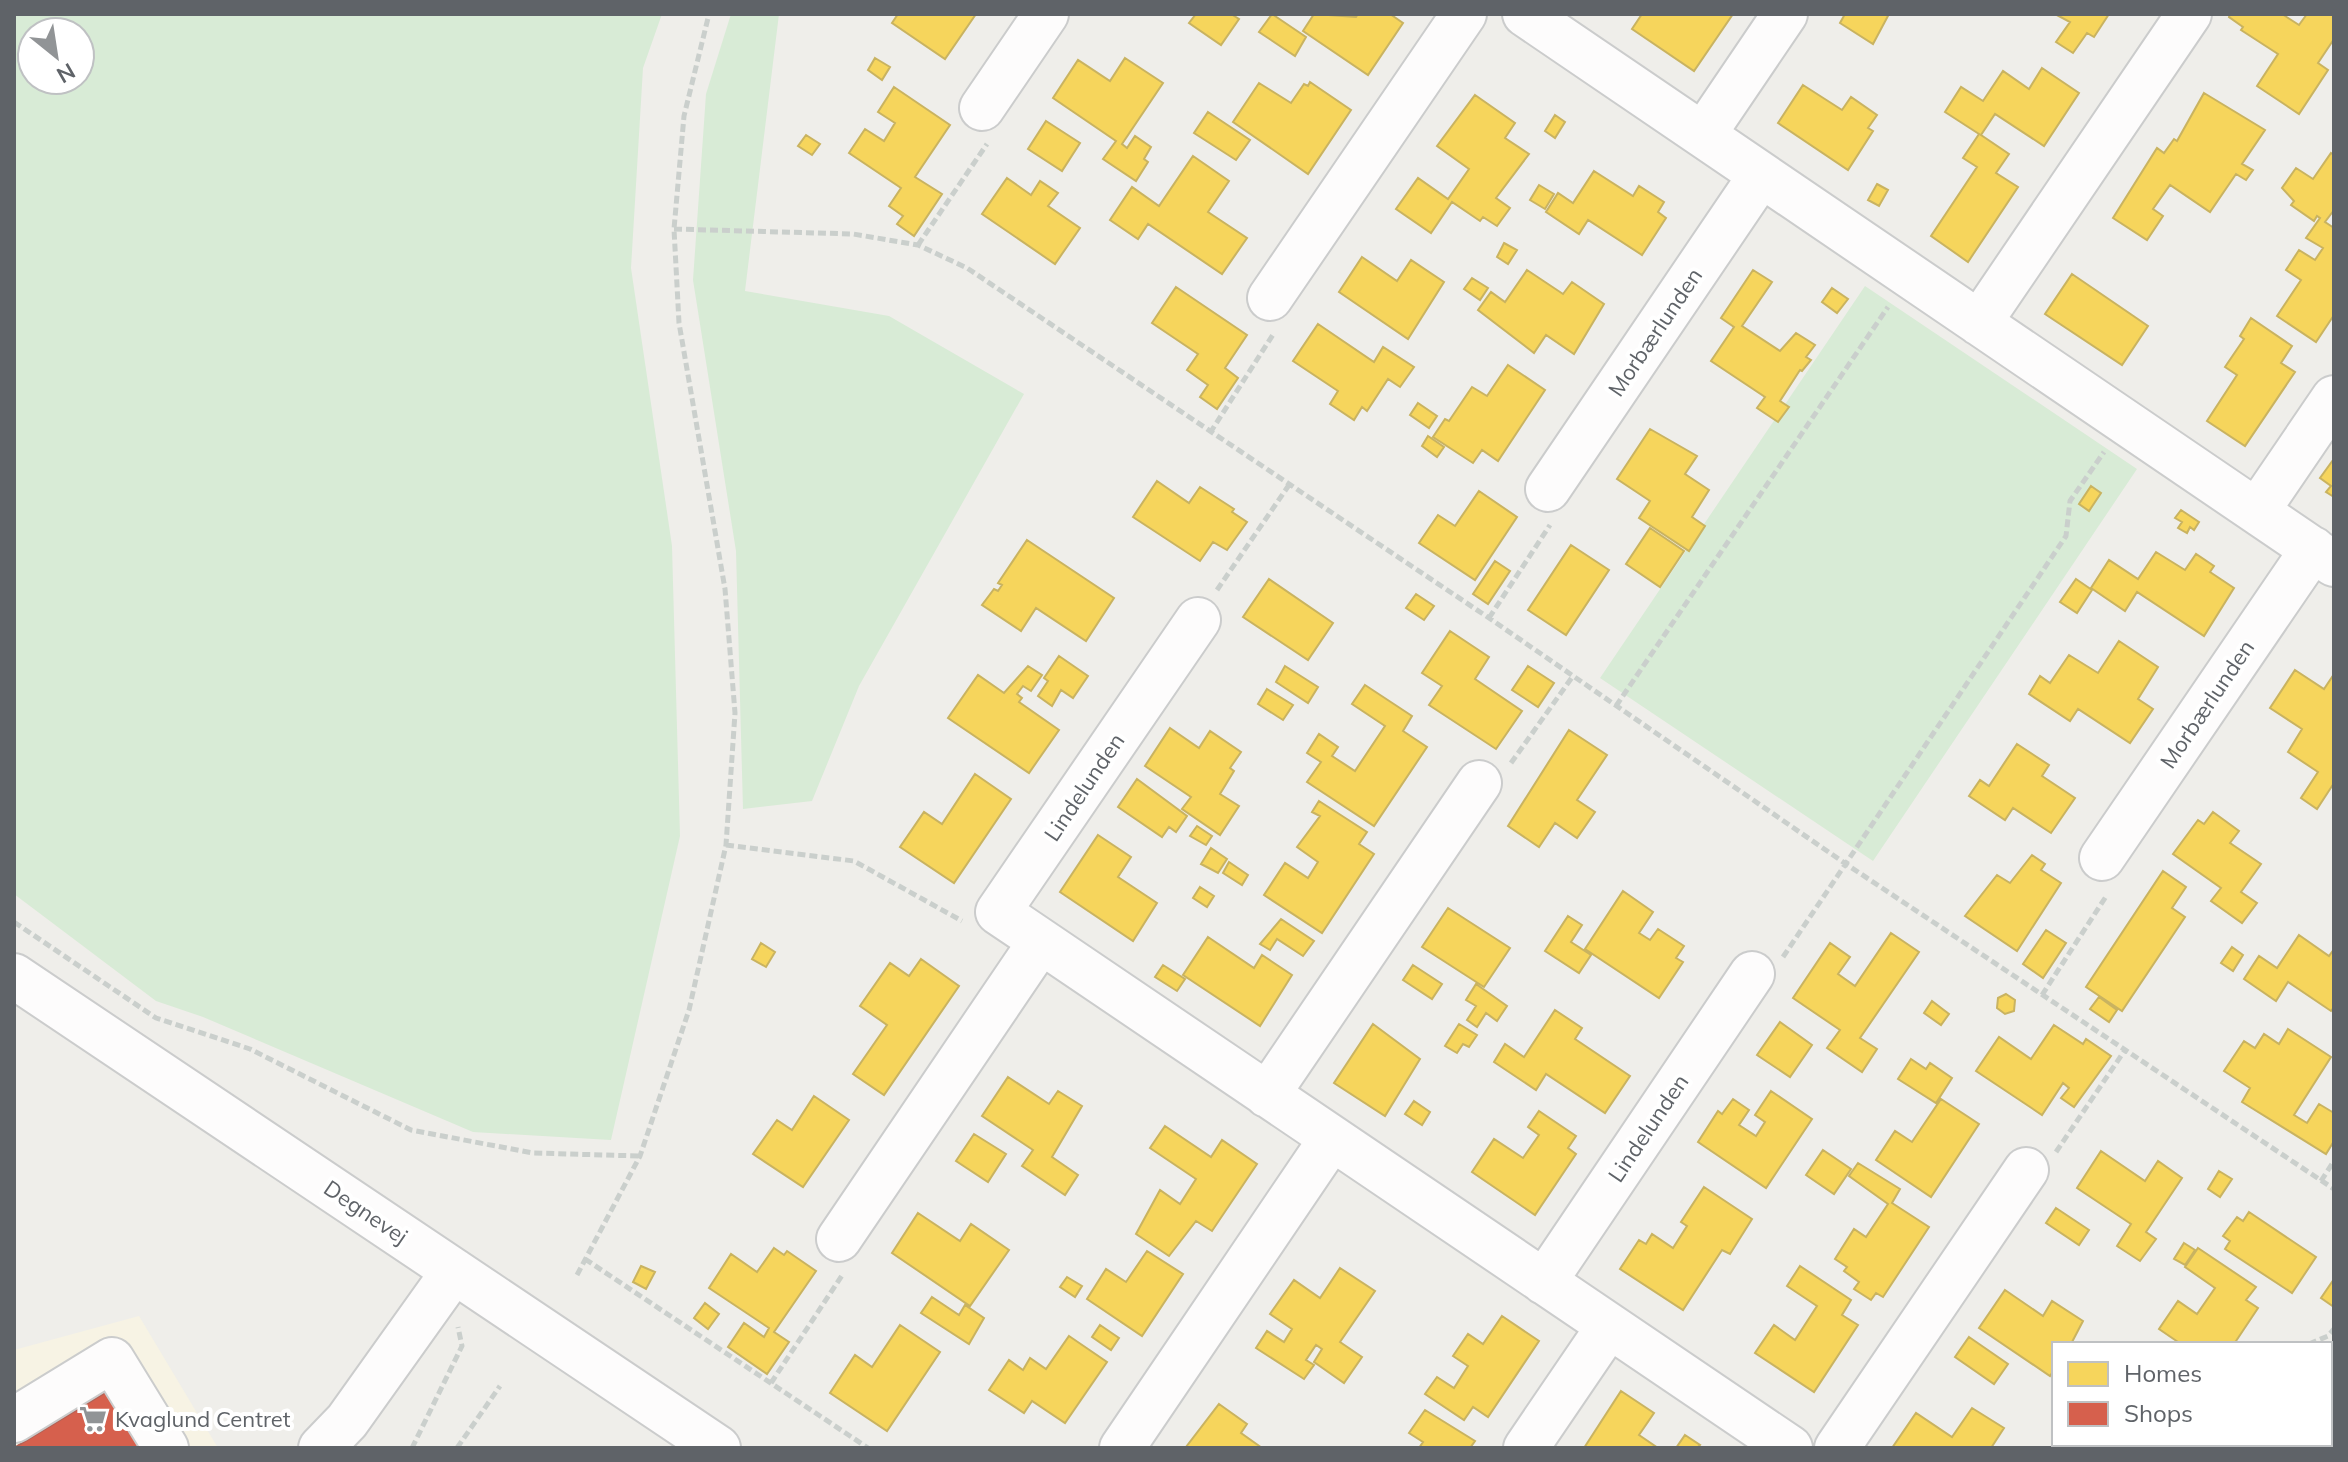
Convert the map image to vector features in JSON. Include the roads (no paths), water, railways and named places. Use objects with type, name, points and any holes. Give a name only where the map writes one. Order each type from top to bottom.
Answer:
[{"type":"street","points":[[982,108],[1046,14]]},
{"type":"street","points":[[1270,298],[1464,14]]},
{"type":"street","name":"Morbærlunden","points":[[1525,14],[2323,556],[2102,858]]},
{"type":"street","points":[[1703,135],[1785,14]]},
{"type":"street","points":[[1979,323],[2189,14]]},
{"type":"street","name":"Morbærlunden","points":[[1548,489],[1761,175]]},
{"type":"street","points":[[2257,511],[2334,398]]},
{"type":"street","name":"Lindelunden","points":[[1041,941],[998,912],[1198,620]]},
{"type":"street","points":[[1267,1095],[1479,783]]},
{"type":"street","points":[[839,1239],[1041,941],[1790,1448]]},
{"type":"street","name":"Lindelunden","points":[[1544,1282],[1752,974]]},
{"type":"street","name":"Degnevej","points":[[14,976],[718,1448]]},
{"type":"street","points":[[1122,1448],[1332,1138]]},
{"type":"street","points":[[1837,1448],[2026,1170]]},
{"type":"street","points":[[321,1448],[347,1421],[454,1271]]},
{"type":"street","points":[[1526,1448],[1609,1326]]},
{"type":"street","points":[[14,1420],[112,1360],[166,1448]]},
{"type":"place","name":"Kvaglund Centret","points":[[93,1419]]}]
